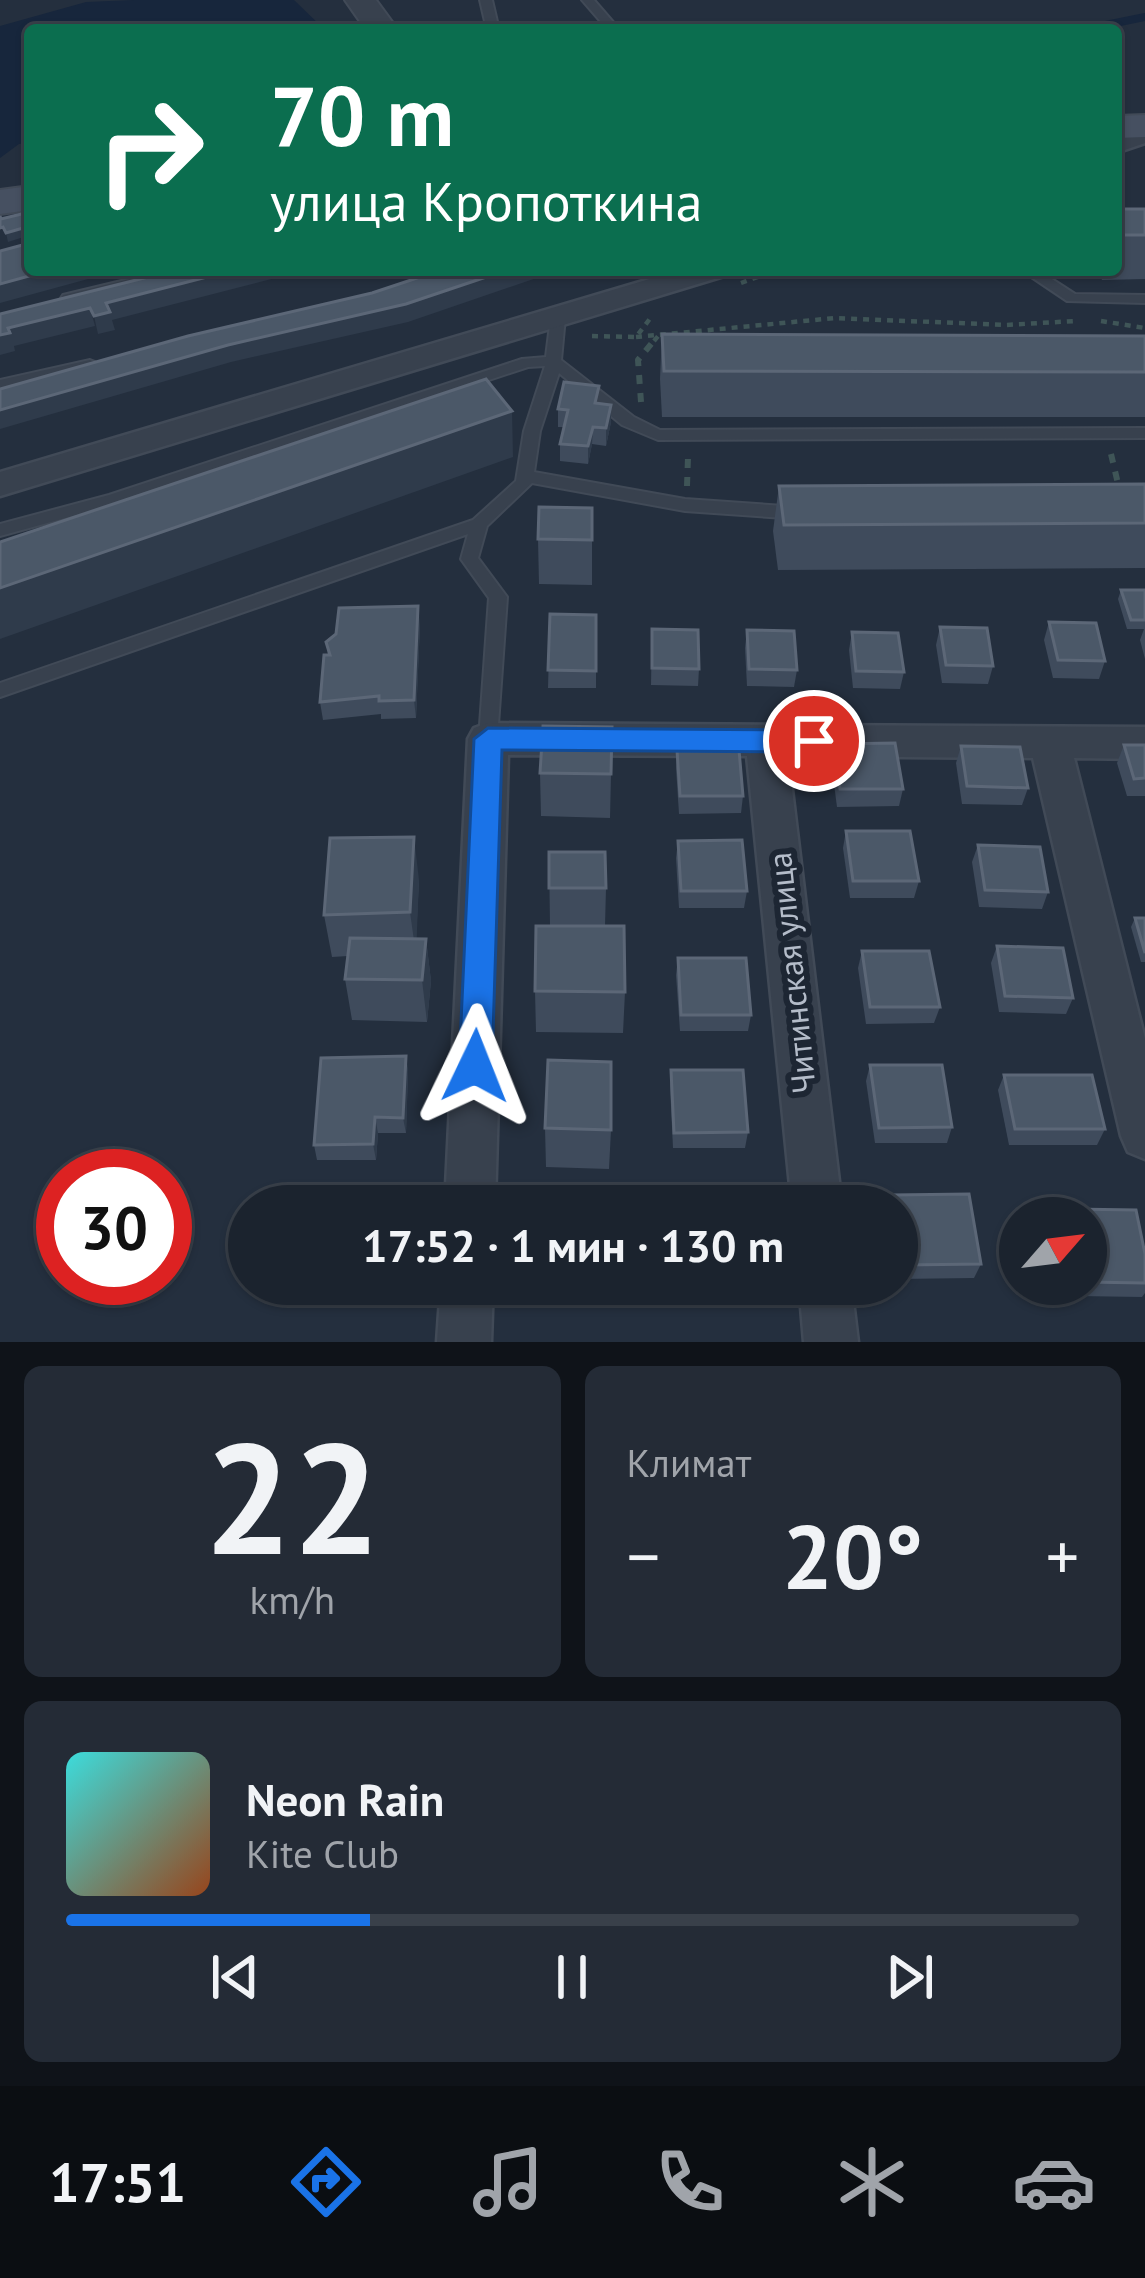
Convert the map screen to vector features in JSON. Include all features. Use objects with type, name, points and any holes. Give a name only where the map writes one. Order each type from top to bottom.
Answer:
[{"type":"street","points":[[359,0],[377,24]]},
{"type":"street","points":[[0,484],[692,276]]},
{"type":"street","points":[[471,1185],[488,739],[1145,743]]},
{"type":"street","name":"Читинская улица","points":[[766,741],[815,1185]]},
{"type":"street","points":[[1050,744],[1145,1136]]},
{"type":"street","points":[[464,1342],[465,1305]]},
{"type":"street","points":[[827,1305],[831,1342]]},
{"type":"lane","points":[[588,0],[609,24]]},
{"type":"lane","points":[[54,302],[160,276]]},
{"type":"lane","points":[[1037,276],[1072,298],[1145,299]]},
{"type":"lane","points":[[0,690],[479,524],[524,483],[532,430],[553,361],[558,317]]},
{"type":"lane","points":[[0,385],[114,359]]},
{"type":"lane","points":[[0,530],[114,499],[527,362],[553,361],[649,431],[690,435],[1145,433]]},
{"type":"lane","points":[[525,476],[685,505],[821,513]]},
{"type":"lane","points":[[479,524],[469,559],[498,597],[488,739]]},
{"type":"path","points":[[636,337],[835,318],[1005,325],[1093,320],[1145,328]]},
{"type":"path","points":[[649,431],[636,375],[638,360],[658,335]]},
{"type":"path","points":[[1106,433],[1120,493]]},
{"type":"path","points":[[685,505],[690,435]]},
{"type":"water","points":[[294,0],[319,24],[24,24],[24,143],[0,158],[0,26],[86,2]]},
{"type":"building","points":[[1122,209],[1145,209],[1145,235],[1122,235]]},
{"type":"building","points":[[24,213],[24,228],[6,233],[0,228],[1,219]]},
{"type":"building","points":[[24,245],[24,276],[29,276],[0,284],[0,251]]},
{"type":"building","points":[[152,276],[211,276],[106,303],[110,312],[94,316],[90,308],[8,328],[10,333],[0,335],[0,314]]},
{"type":"building","points":[[423,276],[489,276],[406,304],[228,345],[0,410],[0,389],[188,336],[372,293]]},
{"type":"building","points":[[662,334],[1145,336],[1145,372],[664,371]]},
{"type":"building","points":[[486,379],[512,411],[0,588],[0,542]]},
{"type":"building","points":[[564,382],[599,386],[595,403],[611,405],[606,428],[593,427],[588,446],[560,444],[568,410],[558,409]]},
{"type":"building","points":[[1145,484],[1145,523],[784,525],[779,486]]},
{"type":"building","points":[[539,507],[592,508],[592,540],[538,539]]},
{"type":"building","points":[[1121,590],[1145,590],[1145,620],[1131,620]]},
{"type":"building","points":[[418,606],[414,700],[379,701],[379,696],[320,702],[324,655],[330,655],[326,642],[336,634],[339,608]]},
{"type":"building","points":[[550,614],[596,615],[596,671],[548,670]]},
{"type":"building","points":[[1049,622],[1096,623],[1105,661],[1058,660]]},
{"type":"building","points":[[940,627],[987,628],[993,666],[946,665]]},
{"type":"building","points":[[652,629],[698,630],[699,669],[652,668]]},
{"type":"building","points":[[747,630],[794,631],[797,670],[749,669]]},
{"type":"building","points":[[852,632],[898,633],[904,672],[856,671]]},
{"type":"building","points":[[543,726],[612,727],[611,774],[540,773]]},
{"type":"building","points":[[895,743],[903,789],[840,789],[834,744]]},
{"type":"building","points":[[1124,745],[1145,745],[1145,778],[1134,779]]},
{"type":"building","points":[[961,746],[1020,747],[1028,788],[967,786]]},
{"type":"building","points":[[677,750],[739,750],[743,796],[680,796]]},
{"type":"building","points":[[846,831],[910,831],[919,881],[853,881]]},
{"type":"building","points":[[414,837],[410,912],[324,915],[330,838]]},
{"type":"building","points":[[742,840],[747,891],[681,891],[678,841]]},
{"type":"building","points":[[978,845],[1040,847],[1048,892],[985,890]]},
{"type":"building","points":[[549,852],[605,852],[606,888],[549,888]]},
{"type":"building","points":[[1135,918],[1145,918],[1145,953]]},
{"type":"building","points":[[536,926],[624,926],[625,992],[535,991]]},
{"type":"building","points":[[350,938],[426,939],[422,980],[345,979]]},
{"type":"building","points":[[997,946],[1063,948],[1073,998],[1005,996]]},
{"type":"building","points":[[862,951],[929,951],[940,1007],[870,1007]]},
{"type":"building","points":[[678,958],[746,958],[751,1015],[681,1015]]},
{"type":"building","points":[[406,1056],[403,1118],[375,1117],[373,1144],[314,1145],[321,1058]]},
{"type":"building","points":[[548,1060],[611,1062],[611,1130],[545,1128]]},
{"type":"building","points":[[870,1065],[942,1065],[952,1127],[879,1128]]},
{"type":"building","points":[[671,1070],[743,1070],[748,1132],[674,1133]]},
{"type":"building","points":[[1004,1075],[1092,1075],[1105,1129],[1015,1129]]},
{"type":"building","points":[[969,1194],[981,1264],[918,1265],[918,1195]]},
{"type":"building","points":[[1107,1210],[1136,1210],[1145,1283],[1107,1282]]},
{"type":"waterway","points":[[1111,24],[1145,17]]},
{"type":"route","points":[[475,1066],[488,739],[814,741]]}]
